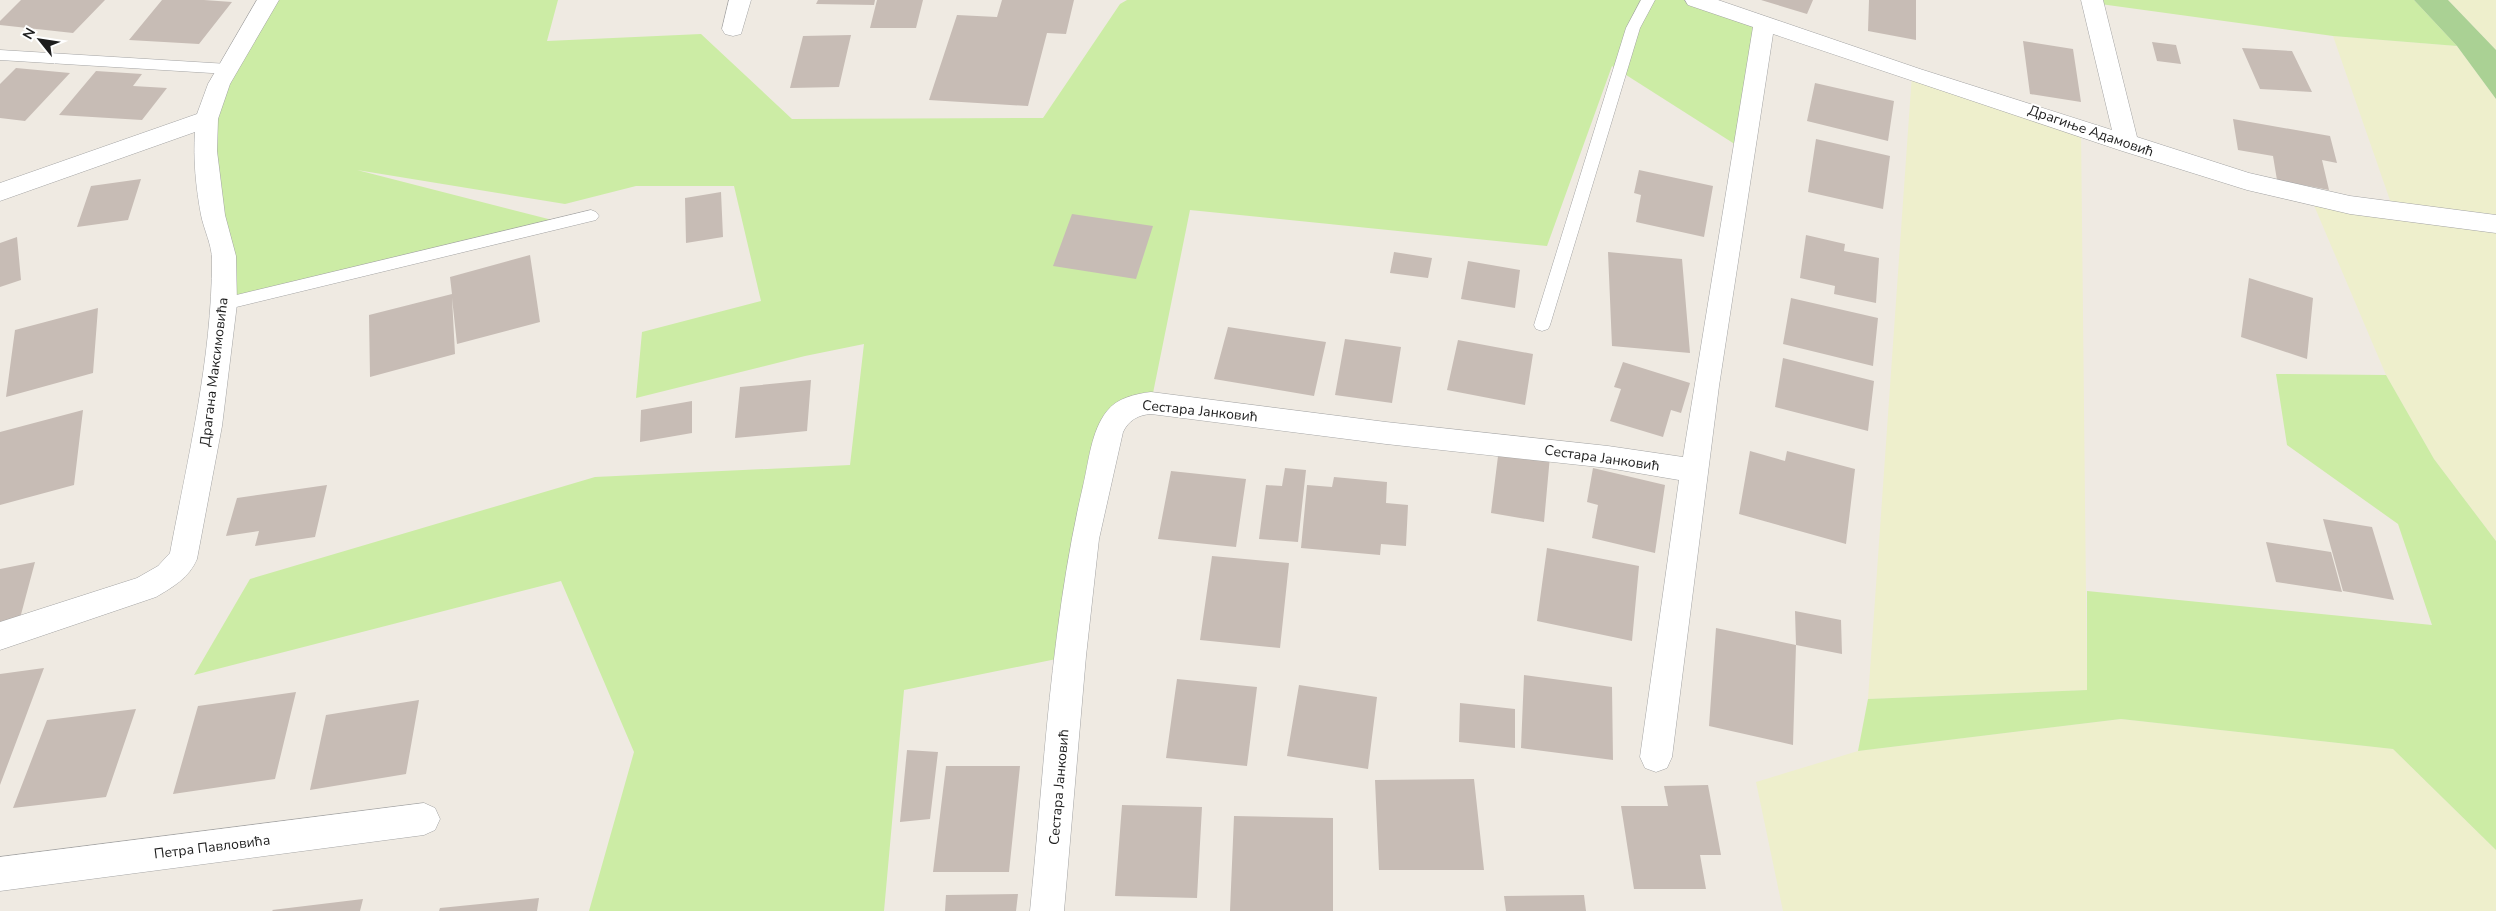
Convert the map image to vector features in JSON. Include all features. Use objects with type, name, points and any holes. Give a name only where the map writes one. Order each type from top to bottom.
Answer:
[{"type":"street","name":"Драгана Максимовића","points":[[0,636],[146,588],[168,575],[182,559],[208,426],[224,304],[224,256],[213,215],[204,151],[207,119],[219,84],[268,0]]},
{"type":"street","points":[[733,29],[740,0]]},
{"type":"street","name":"Драгиње Адамовић","points":[[1696,0],[1912,74],[2081,126],[2127,144],[2247,181],[2350,205],[2496,224]]},
{"type":"street","points":[[2092,0],[2127,144]]},
{"type":"street","points":[[1656,757],[1696,472],[1706,386],[1764,23]]},
{"type":"street","points":[[0,192],[207,119]]},
{"type":"street","name":"Сестара Јанковић","points":[[1047,911],[1071,656],[1085,539],[1108,432],[1114,419],[1125,408],[1151,403],[1386,433],[1608,458],[1696,472]]},
{"type":"street","name":"Петра Павловића","points":[[0,874],[424,820]]},
{"type":"lane","points":[[1542,325],[1633,28],[1648,0]]},
{"type":"lane","points":[[0,55],[228,68]]},
{"type":"lane","points":[[224,304],[591,216]]},
{"type":"green space","points":[[268,0],[558,0],[547,41],[701,34],[792,119],[1043,118],[1120,4],[1127,0],[1696,0],[1764,23],[1744,150],[1612,66],[1547,246],[1190,210],[1151,403],[1125,408],[1071,656],[904,690],[884,911],[589,911],[634,752],[561,581],[194,675],[250,579],[595,477],[850,465],[864,344],[805,356],[636,398],[642,332],[761,301],[734,186],[636,186],[565,204],[357,170],[564,223],[224,304],[207,119]]},
{"type":"green space","points":[[2092,0],[2414,0],[2457,46],[2333,36],[2093,3]]},
{"type":"green space","points":[[2414,0],[2448,0],[2496,50],[2496,99],[2457,46]]},
{"type":"green space","points":[[2448,0],[2496,0],[2496,50]]},
{"type":"green space","points":[[2333,36],[2457,46],[2496,99],[2496,541],[2434,459],[2386,375],[2310,196],[2393,209]]},
{"type":"green space","points":[[1912,74],[2081,127],[2087,690],[1868,699]]},
{"type":"green space","points":[[2276,374],[2386,375],[2434,459],[2496,541],[2496,850],[2393,749],[2121,719],[1858,751],[1868,699],[2087,690],[2087,591],[2432,625],[2398,524],[2287,445]]},
{"type":"green space","points":[[2121,719],[2393,749],[2496,850],[2496,911],[1783,911],[1756,782],[1858,751]]},
{"type":"building","points":[[21,0],[105,0],[73,33],[0,25],[0,21]]},
{"type":"building","points":[[162,0],[232,2],[199,44],[129,40]]},
{"type":"building","points":[[818,0],[875,0],[874,5],[816,4]]},
{"type":"building","points":[[877,0],[923,0],[916,28],[870,28]]},
{"type":"building","points":[[1002,0],[1074,0],[1066,34],[1047,33],[1028,106],[929,100],[957,15],[997,17]]},
{"type":"building","points":[[1761,0],[1813,0],[1807,14]]},
{"type":"building","points":[[1869,0],[1916,0],[1916,40],[1868,31]]},
{"type":"building","points":[[851,35],[839,87],[790,88],[803,36]]},
{"type":"building","points":[[2023,41],[2073,49],[2081,102],[2030,94]]},
{"type":"building","points":[[2152,42],[2176,45],[2181,64],[2157,61]]},
{"type":"building","points":[[2242,48],[2292,51],[2312,92],[2260,89]]},
{"type":"building","points":[[16,68],[70,73],[25,121],[0,118],[0,84]]},
{"type":"building","points":[[96,71],[142,74],[133,86],[167,88],[142,120],[59,115]]},
{"type":"building","points":[[1815,83],[1894,101],[1888,141],[1807,121]]},
{"type":"building","points":[[2233,119],[2330,136],[2337,163],[2322,160],[2329,190],[2277,180],[2273,156],[2238,150]]},
{"type":"building","points":[[1816,139],[1890,156],[1883,209],[1808,192]]},
{"type":"building","points":[[1639,170],[1713,186],[1704,237],[1636,222],[1641,195],[1634,193]]},
{"type":"building","points":[[141,179],[128,220],[77,227],[91,186]]},
{"type":"building","points":[[721,192],[723,237],[686,243],[685,198]]},
{"type":"building","points":[[1072,214],[1153,226],[1136,279],[1053,266]]},
{"type":"building","points":[[1806,235],[1845,244],[1844,251],[1879,258],[1876,303],[1834,294],[1835,286],[1800,278]]},
{"type":"building","points":[[17,237],[21,280],[0,287],[0,243]]},
{"type":"building","points":[[1394,252],[1432,258],[1428,278],[1390,273]]},
{"type":"building","points":[[1608,252],[1682,259],[1690,353],[1612,346]]},
{"type":"building","points":[[530,255],[540,322],[457,344],[452,298],[455,354],[370,377],[369,315],[452,294],[450,277]]},
{"type":"building","points":[[1468,261],[1520,270],[1515,308],[1461,299]]},
{"type":"building","points":[[2249,278],[2313,298],[2307,359],[2241,337]]},
{"type":"building","points":[[1791,298],[1878,318],[1873,366],[1783,344]]},
{"type":"building","points":[[98,308],[93,373],[6,397],[15,330]]},
{"type":"building","points":[[1228,327],[1326,342],[1314,396],[1214,379]]},
{"type":"building","points":[[1345,339],[1401,347],[1392,403],[1335,395]]},
{"type":"building","points":[[1458,340],[1533,354],[1525,405],[1447,390]]},
{"type":"building","points":[[1783,358],[1874,381],[1868,431],[1775,407]]},
{"type":"building","points":[[1623,362],[1690,383],[1681,413],[1671,410],[1663,437],[1610,421],[1621,389],[1614,387]]},
{"type":"building","points":[[811,380],[807,431],[735,438],[740,387]]},
{"type":"building","points":[[692,401],[692,433],[640,442],[641,410]]},
{"type":"building","points":[[83,410],[74,485],[0,505],[0,432]]},
{"type":"building","points":[[1499,448],[1550,456],[1544,522],[1491,513]]},
{"type":"building","points":[[1750,451],[1785,461],[1787,451],[1855,469],[1846,544],[1739,514]]},
{"type":"building","points":[[1285,468],[1306,470],[1298,542],[1259,539],[1266,485],[1282,486]]},
{"type":"building","points":[[1593,468],[1665,485],[1655,553],[1592,538],[1598,505],[1587,502]]},
{"type":"building","points":[[1171,471],[1246,479],[1236,547],[1158,539]]},
{"type":"building","points":[[1334,477],[1387,482],[1386,503],[1408,505],[1406,546],[1381,544],[1380,555],[1301,548],[1307,485],[1332,487]]},
{"type":"building","points":[[327,485],[315,537],[255,546],[259,531],[226,536],[237,498]]},
{"type":"building","points":[[2323,519],[2372,527],[2394,600],[2343,591]]},
{"type":"building","points":[[2266,542],[2331,552],[2342,592],[2276,582]]},
{"type":"building","points":[[1547,548],[1639,566],[1632,641],[1537,621]]},
{"type":"building","points":[[1212,556],[1289,563],[1280,648],[1200,640]]},
{"type":"building","points":[[35,562],[19,622],[0,626],[0,569]]},
{"type":"building","points":[[1795,611],[1841,620],[1842,654],[1796,645]]},
{"type":"building","points":[[1716,628],[1796,645],[1793,745],[1709,726]]},
{"type":"building","points":[[44,668],[0,785],[0,674]]},
{"type":"building","points":[[1524,675],[1612,687],[1613,760],[1521,748]]},
{"type":"building","points":[[1177,679],[1257,687],[1247,766],[1166,758]]},
{"type":"building","points":[[1299,685],[1377,697],[1368,769],[1287,756]]},
{"type":"building","points":[[296,692],[275,779],[173,794],[198,706]]},
{"type":"building","points":[[419,700],[406,774],[310,790],[326,715]]},
{"type":"building","points":[[1460,703],[1515,709],[1515,748],[1459,742]]},
{"type":"building","points":[[136,709],[106,797],[13,808],[47,720]]},
{"type":"building","points":[[907,750],[938,752],[930,819],[900,822]]},
{"type":"building","points":[[946,766],[1020,766],[1009,872],[933,872]]},
{"type":"building","points":[[1474,779],[1484,870],[1379,870],[1375,780]]},
{"type":"building","points":[[1708,785],[1721,855],[1700,855],[1706,889],[1634,889],[1621,806],[1668,806],[1664,786]]},
{"type":"building","points":[[1122,805],[1202,807],[1197,898],[1115,896]]},
{"type":"building","points":[[1234,816],[1333,818],[1333,911],[1230,911]]},
{"type":"building","points":[[1018,894],[1016,911],[945,911],[946,895]]},
{"type":"building","points":[[1584,895],[1586,911],[1506,911],[1504,896]]},
{"type":"building","points":[[539,898],[537,911],[439,911],[440,908]]},
{"type":"building","points":[[363,899],[360,911],[272,910]]}]
